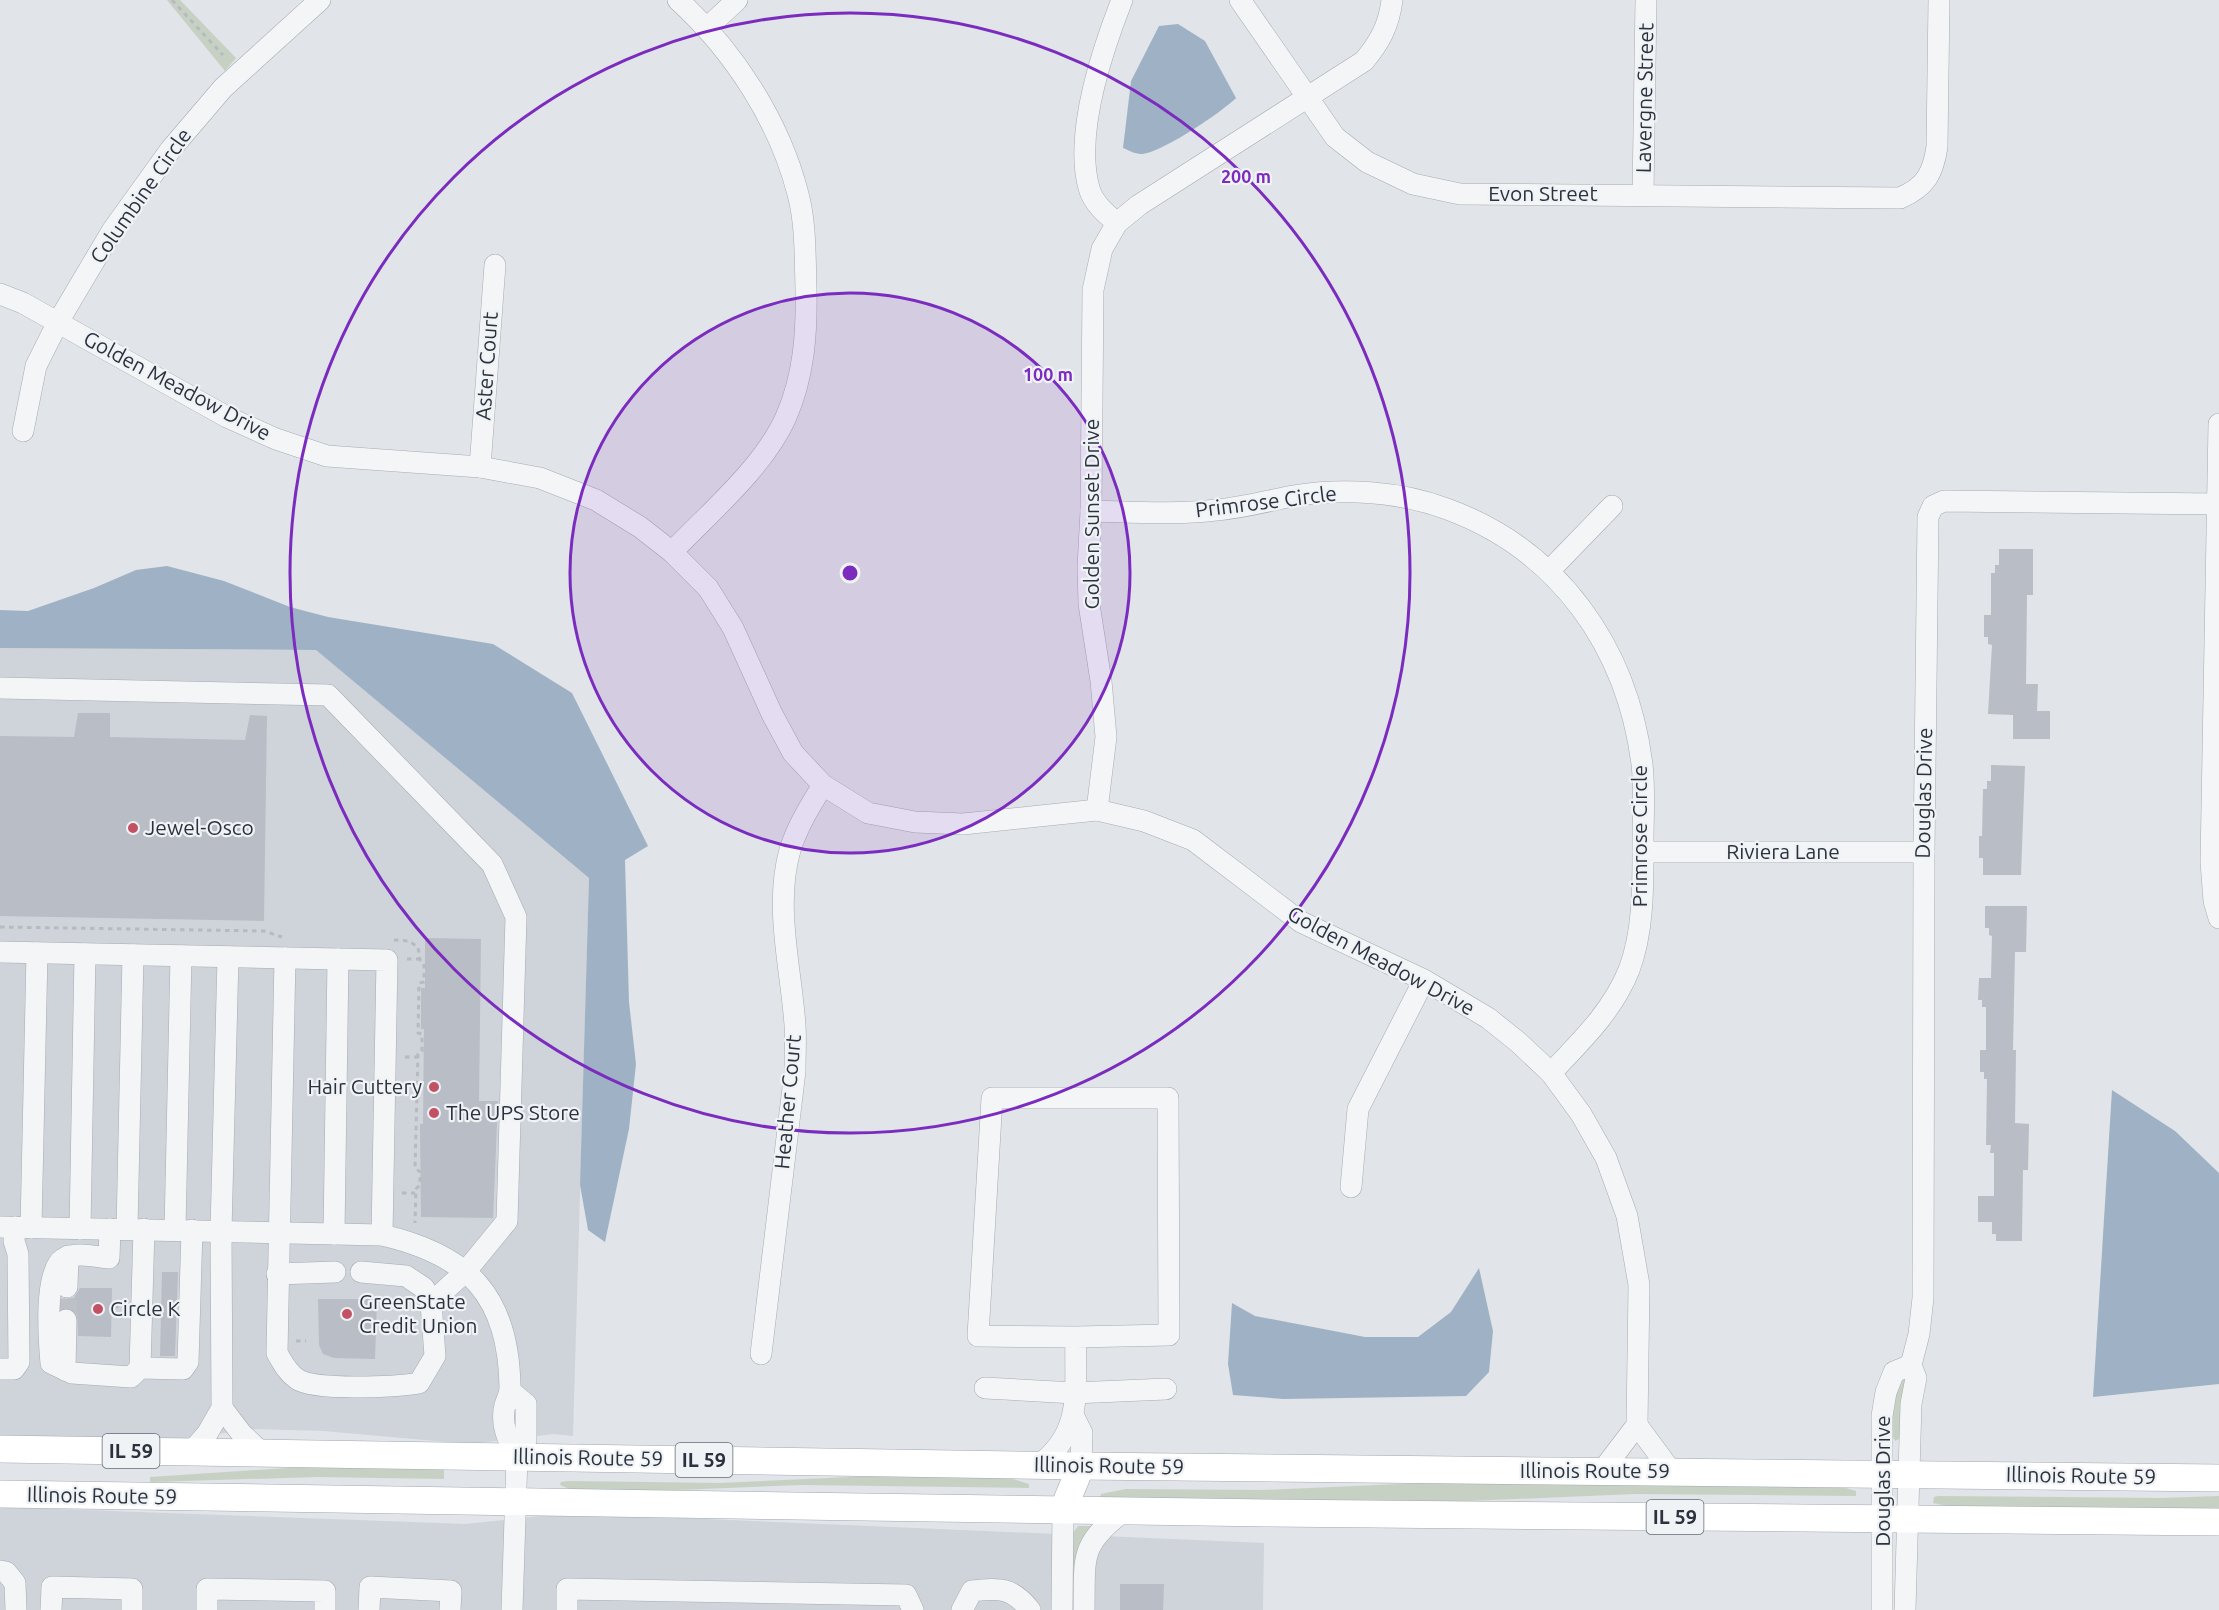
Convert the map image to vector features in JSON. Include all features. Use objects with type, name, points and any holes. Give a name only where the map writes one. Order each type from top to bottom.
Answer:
[{"type":"main road","name":"Illinois Route 59","points":[[0,1449],[1081,1466],[2219,1478]]},
{"type":"main road","points":[[1063,1510],[1081,1466]]},
{"type":"main road","name":"Illinois Route 59","points":[[0,1494],[1124,1511],[2219,1522]]},
{"type":"street","name":"Columbine Circle","points":[[23,431],[36,366],[58,322],[112,231],[171,149],[223,88],[320,0]]},
{"type":"street","points":[[672,552],[760,459],[785,419],[799,381],[807,327],[805,246],[798,194],[777,138],[750,86],[708,27],[678,0]]},
{"type":"street","points":[[708,27],[737,0]]},
{"type":"street","points":[[1117,223],[1102,211],[1089,189],[1086,158],[1089,116],[1102,51],[1122,0]]},
{"type":"street","name":"Evon Street","points":[[1240,0],[1277,50],[1305,97],[1335,137],[1366,162],[1413,184],[1460,194],[1900,198],[1914,192],[1927,181],[1934,166],[1937,147],[1939,0]]},
{"type":"street","name":"Golden Sunset Drive","points":[[1097,810],[1106,737],[1101,681],[1089,604],[1093,290],[1102,249],[1117,223],[1139,205],[1305,97],[1364,62],[1381,41],[1390,16],[1392,0]]},
{"type":"street","name":"Lavergne Street","points":[[1643,195],[1646,0]]},
{"type":"street","name":"Aster Court","points":[[480,467],[495,265]]},
{"type":"street","name":"Golden Meadow Drive","points":[[0,294],[23,303],[228,417],[276,439],[327,456],[480,467],[540,478],[596,500],[640,527],[672,552],[708,588],[733,628],[772,714],[794,753],[824,785],[868,813],[915,822],[963,824],[1097,810],[1144,821],[1193,840],[1301,922],[1424,980],[1488,1018],[1551,1073],[1593,1134],[1606,1158],[1627,1216],[1639,1285],[1637,1425]]},
{"type":"street","points":[[2219,424],[2211,862],[2214,901],[2219,918]]},
{"type":"street","name":"Primrose Circle","points":[[1091,511],[1216,511],[1296,496],[1346,491],[1392,495],[1446,509],[1489,529],[1549,571],[1585,612],[1613,657],[1629,702],[1642,765],[1643,852],[1640,924],[1629,970],[1606,1015],[1551,1073]]},
{"type":"street","name":"Douglas Drive","points":[[1882,1610],[1895,1519],[1909,1474],[1911,1404],[1916,1378],[1911,1365],[1919,1334],[1923,1298],[1923,852],[1928,517],[1933,506],[1944,501],[2217,504]]},
{"type":"street","points":[[1549,571],[1612,506]]},
{"type":"street","points":[[0,688],[328,695],[492,864],[516,917],[507,1221],[466,1270],[431,1303]]},
{"type":"street","name":"Heather Court","points":[[761,1354],[795,1071],[795,1027],[784,920],[785,886],[790,851],[804,817],[824,785]]},
{"type":"street","name":"Riviera Lane","points":[[1643,852],[1923,852]]},
{"type":"street","points":[[0,952],[387,960],[382,1235]]},
{"type":"street","points":[[0,1369],[14,1369],[19,1362],[18,1254],[14,1241],[37,953]]},
{"type":"street","points":[[80,1229],[85,954]]},
{"type":"street","points":[[133,955],[127,1229],[140,1368]]},
{"type":"street","points":[[127,1229],[110,1258],[68,1256],[61,1259],[52,1272],[49,1335],[51,1363],[72,1373],[131,1377],[140,1368],[183,1369],[188,1362],[181,956]]},
{"type":"street","points":[[191,1452],[207,1434],[222,1408],[220,1231],[228,957]]},
{"type":"street","points":[[285,958],[277,1353],[286,1369],[299,1380],[314,1386],[404,1386],[419,1383],[435,1356],[431,1303],[424,1288],[406,1276],[361,1272]]},
{"type":"street","points":[[334,1234],[338,959]]},
{"type":"street","points":[[1351,1187],[1358,1109],[1424,980]]},
{"type":"street","points":[[992,1098],[1168,1098],[1169,1335],[1076,1337],[978,1336],[992,1098]]},
{"type":"street","points":[[15,1228],[382,1235],[420,1244],[466,1270],[486,1295],[500,1322],[508,1353],[510,1391],[504,1407],[504,1433],[517,1457],[512,1610]]},
{"type":"street","points":[[67,1287],[68,1256]]},
{"type":"street","points":[[277,1274],[334,1272]]},
{"type":"street","points":[[65,1370],[66,1320]]},
{"type":"street","points":[[1039,1465],[1054,1454],[1064,1441],[1074,1417],[1076,1337]]},
{"type":"street","name":"Douglas Drive","points":[[1905,1610],[1895,1519],[1882,1473],[1882,1416],[1886,1392],[1894,1372],[1911,1365]]},
{"type":"street","points":[[985,1388],[1074,1393],[1166,1389]]},
{"type":"street","points":[[222,1408],[241,1433],[262,1453]]},
{"type":"street","points":[[1074,1417],[1082,1433],[1081,1466]]},
{"type":"street","points":[[1602,1471],[1637,1425],[1671,1471]]},
{"type":"street","points":[[1062,1610],[1063,1510]]},
{"type":"street","points":[[1084,1610],[1085,1557],[1089,1545],[1096,1534],[1124,1511]]},
{"type":"street","points":[[0,1571],[6,1572],[15,1583],[16,1610]]},
{"type":"street","points":[[51,1610],[52,1587],[132,1589],[132,1610]]},
{"type":"street","points":[[369,1610],[370,1587],[451,1591],[450,1610]]},
{"type":"street","points":[[962,1610],[972,1591],[1000,1588],[1019,1596],[1030,1610]]},
{"type":"street","points":[[207,1610],[207,1589],[325,1591],[325,1610]]},
{"type":"street","points":[[567,1610],[567,1589],[739,1601],[796,1601],[906,1595],[913,1610]]},
{"type":"path","points":[[172,0],[223,56]]},
{"type":"path","points":[[403,959],[420,959]]},
{"type":"path","points":[[402,1057],[418,1057]]},
{"type":"path","points":[[399,1193],[415,1193]]},
{"type":"shaded area","points":[[0,648],[316,650],[589,878],[573,1436],[554,1434],[469,1444],[324,1431],[255,1429],[179,1439],[0,1436]]},
{"type":"shaded area","points":[[0,1507],[466,1524],[567,1513],[1264,1543],[1263,1610],[0,1610]]},
{"type":"green space","points":[[167,0],[180,0],[236,58],[225,71]]},
{"type":"green space","points":[[1907,1376],[1901,1438],[1895,1441],[1890,1431],[1897,1381]]},
{"type":"green space","points":[[303,1467],[436,1468],[444,1470],[444,1479],[318,1477],[150,1482],[150,1477]]},
{"type":"green space","points":[[893,1475],[1010,1478],[1029,1484],[1029,1488],[801,1485],[628,1492],[572,1490],[560,1485],[561,1482],[569,1481],[720,1483]]},
{"type":"green space","points":[[1467,1481],[1843,1487],[1856,1491],[1856,1496],[1635,1494],[1446,1502],[1100,1499],[1101,1494],[1126,1489],[1262,1490]]},
{"type":"green space","points":[[2219,1496],[2219,1510],[1947,1506],[1933,1503],[1934,1497],[2161,1498]]},
{"type":"green space","points":[[1078,1526],[1094,1526],[1078,1610],[1070,1610],[1073,1533]]},
{"type":"water","points":[[1178,24],[1205,41],[1236,98],[1218,113],[1176,140],[1150,152],[1134,153],[1123,148],[1131,81],[1159,26]]},
{"type":"water","points":[[167,566],[224,581],[290,607],[328,617],[493,644],[572,693],[648,846],[625,860],[629,1002],[636,1064],[629,1129],[605,1242],[588,1230],[580,1185],[589,878],[316,650],[0,648],[0,610],[28,611],[94,588],[136,570]]},
{"type":"water","points":[[2112,1090],[2175,1131],[2219,1173],[2219,1384],[2093,1397]]},
{"type":"water","points":[[1479,1268],[1493,1331],[1489,1372],[1466,1396],[1284,1399],[1233,1395],[1228,1364],[1232,1303],[1255,1316],[1365,1337],[1418,1337],[1451,1312]]},
{"type":"building","points":[[1999,549],[2033,549],[2033,595],[2027,595],[2026,684],[2038,684],[2037,711],[2050,711],[2050,739],[2013,739],[2013,715],[1988,714],[1992,645],[1988,644],[1988,637],[1984,637],[1984,615],[1991,615],[1991,573],[1995,573],[1995,565],[1999,565]]},
{"type":"building","name":"Jewel-Osco","points":[[78,713],[110,713],[110,737],[245,740],[250,715],[267,716],[264,921],[0,916],[0,736],[74,737]]},
{"type":"building","points":[[1991,765],[2025,766],[2021,875],[1983,875],[1983,858],[1979,858],[1979,836],[1982,836],[1983,789],[1987,789],[1987,781],[1991,781]]},
{"type":"building","points":[[1985,906],[2027,906],[2026,952],[2015,952],[2013,1050],[2016,1050],[2015,1123],[2029,1124],[2028,1170],[2023,1170],[2022,1241],[1996,1241],[1996,1234],[1992,1234],[1992,1222],[1978,1222],[1978,1196],[1994,1196],[1994,1153],[1990,1153],[1991,1145],[1986,1145],[1987,1079],[1984,1079],[1984,1072],[1980,1072],[1980,1050],[1986,1050],[1986,1007],[1982,1007],[1982,1000],[1978,1000],[1979,978],[1991,978],[1992,936],[1989,935],[1989,928],[1985,928]]},
{"type":"building","points":[[425,938],[481,939],[479,1101],[498,1101],[493,1218],[421,1217],[420,1124],[423,1124],[424,1029],[421,1029],[421,988],[425,988]]},
{"type":"building","points":[[162,1272],[178,1272],[175,1356],[160,1356]]},
{"type":"building","points":[[80,1288],[112,1288],[111,1337],[78,1336],[77,1313],[72,1309],[62,1308],[63,1299],[74,1298]]},
{"type":"building","name":"GreenState Credit Union","points":[[318,1299],[377,1299],[375,1359],[334,1358],[323,1354],[319,1345]]},
{"type":"building","points":[[1120,1584],[1164,1584],[1163,1610],[1120,1610]]},
{"type":"tunnel","points":[[66,1320],[67,1287]]},
{"type":"place","name":"Jewel-Osco","points":[[133,828]]},
{"type":"place","name":"Hair Cuttery","points":[[434,1087]]},
{"type":"place","name":"The UPS Store","points":[[434,1113]]},
{"type":"place","name":"Circle K","points":[[98,1309]]},
{"type":"place","name":"GreenState Credit Union","points":[[347,1314]]}]
